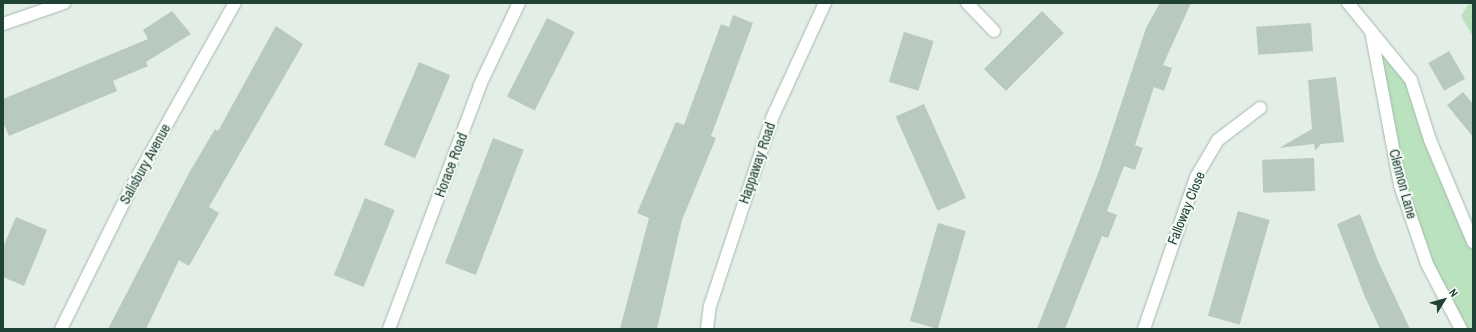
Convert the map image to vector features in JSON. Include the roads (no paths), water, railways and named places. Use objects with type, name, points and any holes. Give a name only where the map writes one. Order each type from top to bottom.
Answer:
[{"type":"street","points":[[3,24],[64,3]]},
{"type":"street","name":"Salisbury Avenue","points":[[61,329],[131,188],[235,3]]},
{"type":"street","name":"Horace Road","points":[[389,329],[480,85],[520,3]]},
{"type":"street","name":"Happaway Road","points":[[706,329],[710,306],[772,118],[825,3]]},
{"type":"street","points":[[967,3],[994,31]]},
{"type":"street","name":"Clennon Lane","points":[[1348,3],[1411,80],[1430,140],[1473,242]]},
{"type":"street","name":"Clennon Lane","points":[[1371,31],[1400,185],[1427,264],[1461,329]]},
{"type":"street","name":"Falloway Close","points":[[1144,329],[1196,177],[1218,140],[1260,108]]}]
